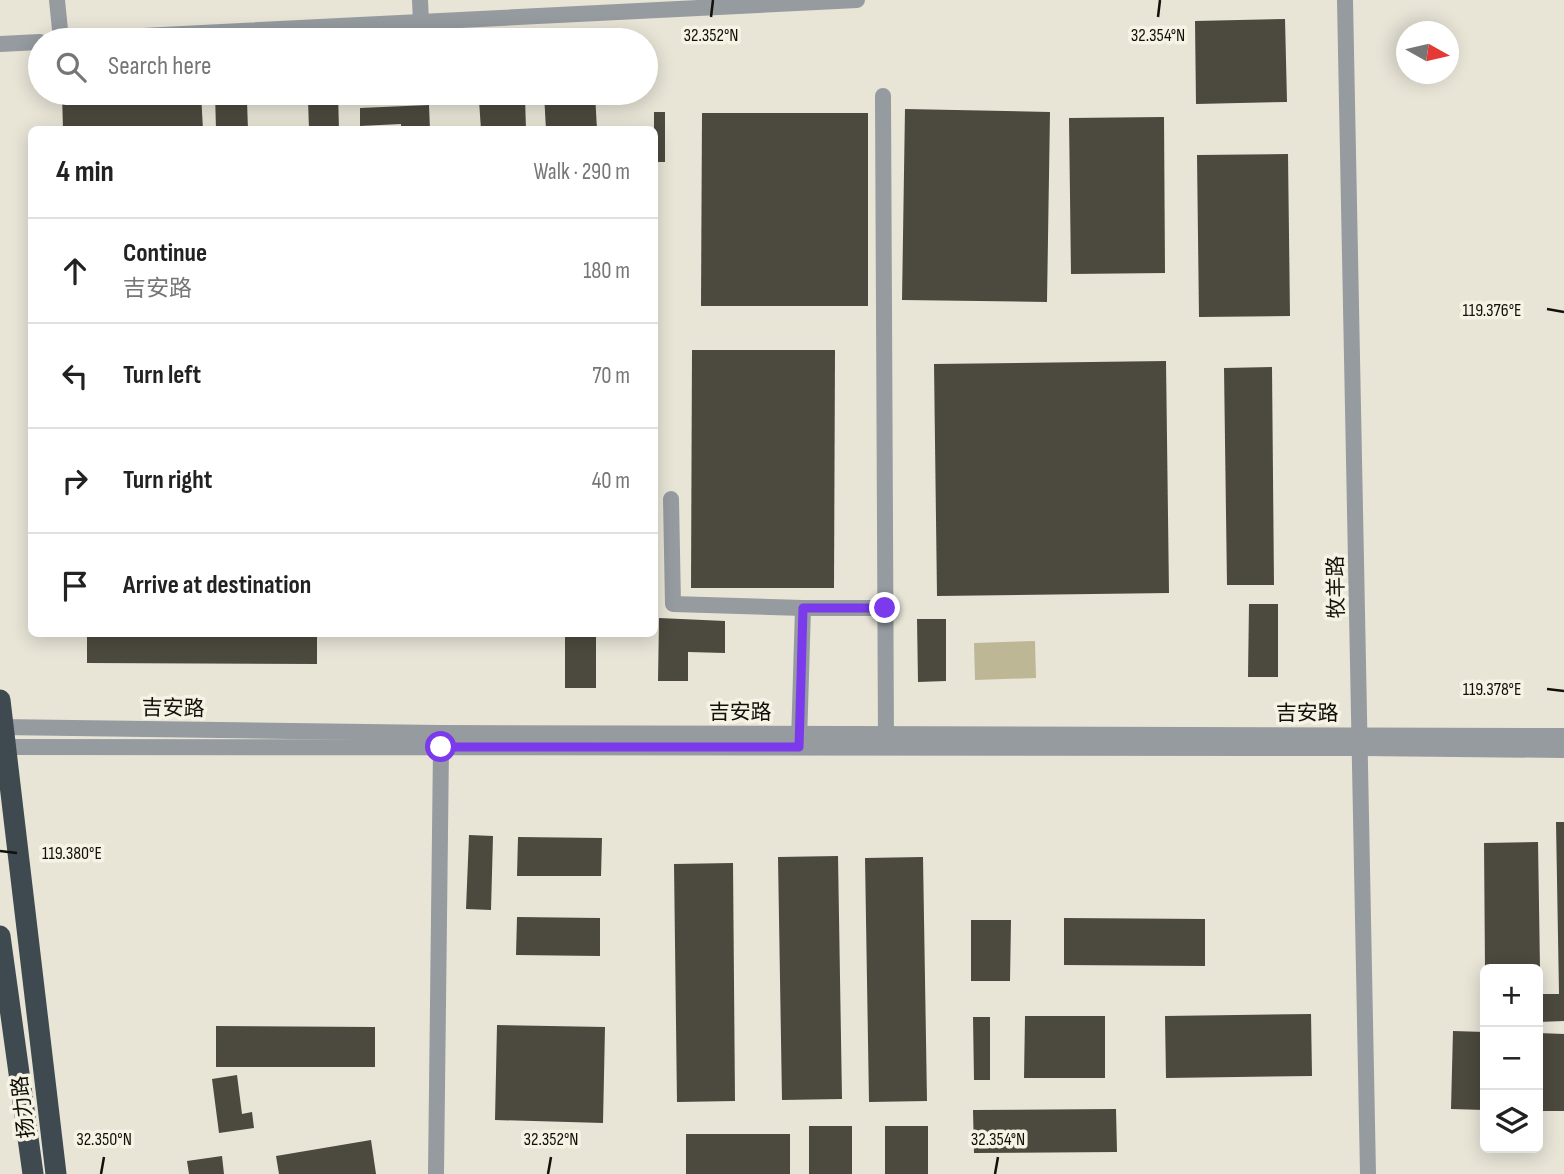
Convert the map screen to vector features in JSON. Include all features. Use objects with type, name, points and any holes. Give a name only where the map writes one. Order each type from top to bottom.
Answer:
[{"type":"highway","name":"扬力路","points":[[0,700],[2,737],[56,1174]]},
{"type":"highway","name":"扬力路","points":[[0,936],[33,1174]]},
{"type":"street","points":[[57,0],[60,28]]},
{"type":"street","points":[[420,0],[421,22]]},
{"type":"street","points":[[301,28],[664,5],[857,0]]},
{"type":"street","name":"牧羊路","points":[[1345,0],[1368,1174]]},
{"type":"street","points":[[0,44],[28,43]]},
{"type":"street","points":[[883,96],[886,740]]},
{"type":"street","points":[[671,499],[673,604],[885,608]]},
{"type":"street","points":[[799,740],[803,608]]},
{"type":"street","name":"吉安路","points":[[2,737],[441,733],[799,740],[1361,741],[1564,736]]},
{"type":"street","name":"吉安路","points":[[2,737],[441,747],[799,740]]},
{"type":"street","name":"吉安路","points":[[1361,741],[1564,750]]},
{"type":"street","points":[[436,1174],[441,747]]},
{"type":"shaded area","points":[[1035,641],[1036,678],[975,680],[974,643]]},
{"type":"building","points":[[1285,19],[1287,102],[1196,104],[1195,21]]},
{"type":"building","points":[[62,105],[202,105],[203,126],[63,126]]},
{"type":"building","points":[[215,105],[247,105],[248,126],[216,126]]},
{"type":"building","points":[[308,105],[338,105],[339,126],[309,126]]},
{"type":"building","points":[[429,105],[430,126],[360,126],[360,108]]},
{"type":"building","points":[[479,105],[525,105],[526,126],[481,126]]},
{"type":"building","points":[[545,105],[596,105],[597,126],[546,126]]},
{"type":"building","points":[[905,109],[1050,112],[1047,302],[902,300]]},
{"type":"building","points":[[654,112],[665,112],[665,162],[658,162],[658,126],[654,126]]},
{"type":"building","points":[[702,113],[868,113],[868,306],[701,306]]},
{"type":"building","points":[[1164,117],[1165,273],[1071,274],[1069,118]]},
{"type":"building","points":[[1288,154],[1290,316],[1199,317],[1197,155]]},
{"type":"building","points":[[692,350],[835,350],[834,588],[691,588]]},
{"type":"building","points":[[1166,361],[1169,593],[937,596],[934,364]]},
{"type":"building","points":[[1272,367],[1274,585],[1227,585],[1224,368]]},
{"type":"building","points":[[1249,604],[1278,604],[1278,677],[1248,677]]},
{"type":"building","points":[[659,618],[725,621],[725,653],[688,652],[688,681],[658,681]]},
{"type":"building","points":[[917,619],[946,619],[946,681],[918,682]]},
{"type":"building","points":[[87,637],[317,637],[317,664],[87,663]]},
{"type":"building","points":[[565,637],[596,637],[596,688],[565,688]]},
{"type":"building","points":[[1556,822],[1564,822],[1564,1021],[1543,1022],[1543,994],[1559,994]]},
{"type":"building","points":[[469,835],[493,836],[491,910],[466,909]]},
{"type":"building","points":[[518,837],[602,838],[601,876],[517,876]]},
{"type":"building","points":[[1538,842],[1540,964],[1485,964],[1484,843]]},
{"type":"building","points":[[838,856],[842,1099],[782,1100],[778,857]]},
{"type":"building","points":[[923,857],[927,1101],[869,1102],[865,858]]},
{"type":"building","points":[[733,863],[735,1101],[677,1102],[674,864]]},
{"type":"building","points":[[517,917],[600,918],[600,956],[516,955]]},
{"type":"building","points":[[1064,918],[1205,919],[1205,966],[1064,965]]},
{"type":"building","points":[[971,920],[1011,920],[1010,981],[971,981]]},
{"type":"building","points":[[1311,1014],[1312,1076],[1166,1078],[1165,1016]]},
{"type":"building","points":[[1025,1016],[1105,1016],[1105,1078],[1024,1078]]},
{"type":"building","points":[[973,1017],[990,1017],[990,1080],[974,1080]]},
{"type":"building","points":[[497,1025],[605,1027],[603,1123],[495,1120]]},
{"type":"building","points":[[216,1026],[375,1027],[375,1067],[216,1067]]},
{"type":"building","points":[[1453,1031],[1480,1032],[1480,1110],[1451,1109]]},
{"type":"building","points":[[1543,1033],[1564,1034],[1564,1111],[1543,1111]]},
{"type":"building","points":[[237,1075],[242,1114],[252,1112],[254,1128],[219,1133],[212,1079]]},
{"type":"building","points":[[1116,1109],[1117,1152],[974,1153],[973,1110]]},
{"type":"building","points":[[809,1126],[852,1126],[852,1174],[809,1174]]},
{"type":"building","points":[[885,1126],[928,1126],[928,1174],[885,1174]]},
{"type":"building","points":[[686,1134],[790,1134],[790,1174],[686,1174]]},
{"type":"building","points":[[371,1140],[376,1174],[279,1174],[276,1156]]},
{"type":"building","points":[[222,1156],[224,1174],[189,1174],[187,1161]]},
{"type":"route","points":[[441,747],[799,747],[803,608],[885,608]]}]
